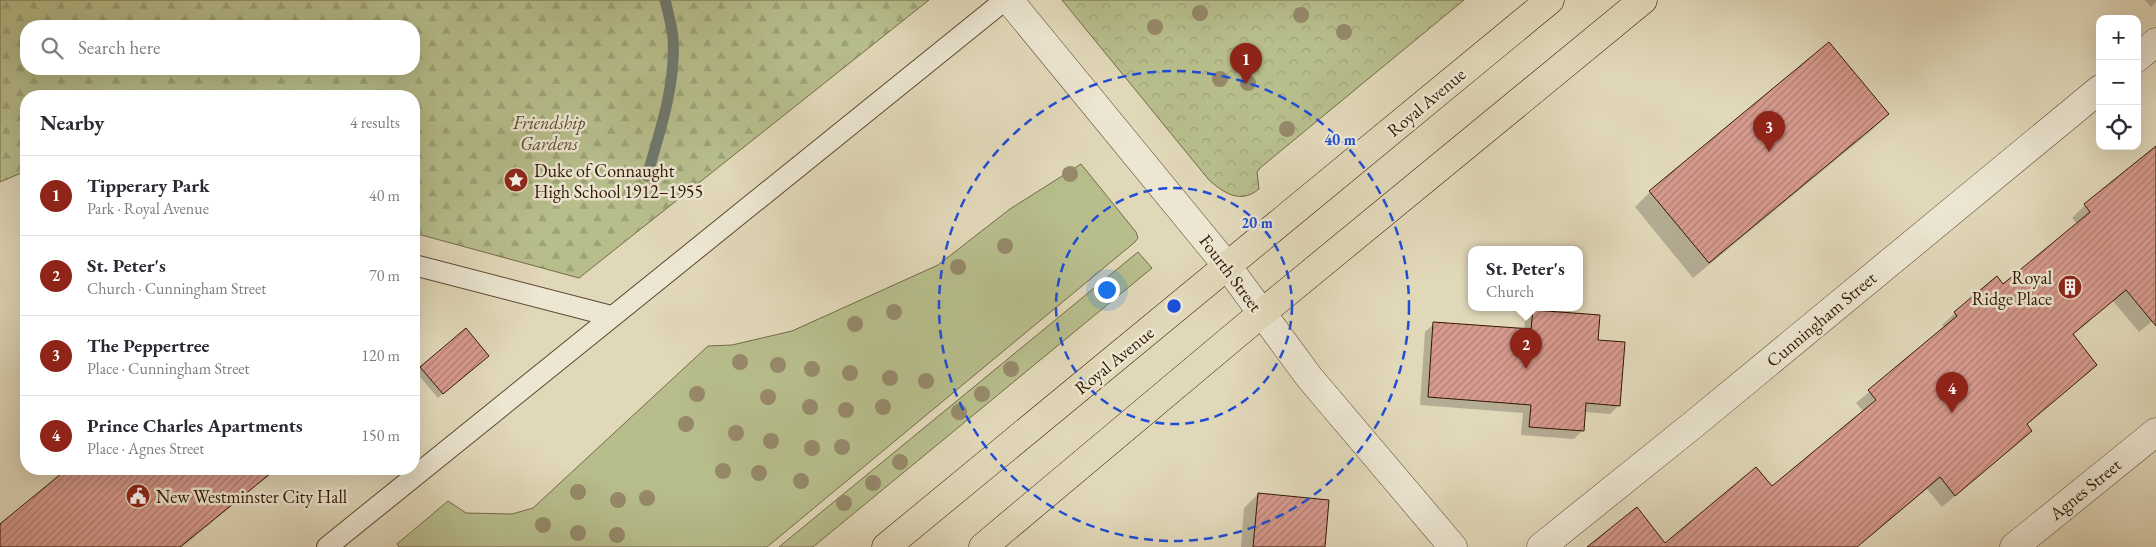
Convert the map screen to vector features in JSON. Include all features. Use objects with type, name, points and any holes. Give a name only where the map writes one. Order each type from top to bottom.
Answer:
[{"type":"main road","name":"Royal Avenue","points":[[886,547],[1550,0]]},
{"type":"main road","points":[[983,547],[1262,313],[1643,0]]},
{"type":"street","name":"Fourth Street","points":[[1007,0],[1228,267],[1309,376],[1453,547]]},
{"type":"street","points":[[2141,55],[2156,42]]},
{"type":"street","name":"Cunningham Street","points":[[1541,547],[1694,424],[2096,92]]},
{"type":"street","name":"Agnes Street","points":[[2014,547],[2156,432]]},
{"type":"lane","points":[[420,471],[611,316],[1007,0]]},
{"type":"lane","points":[[420,267],[611,316]]},
{"type":"lane","points":[[327,547],[416,475]]},
{"type":"green space","name":"Friendship Gardens","points":[[0,0],[929,0],[579,278],[420,235],[420,90],[20,90],[20,174],[0,182]]},
{"type":"green space","points":[[1062,0],[1464,0],[1260,168],[1257,172],[1259,189],[1246,196],[1239,196],[1227,193],[1209,180]]},
{"type":"green space","points":[[1081,164],[1136,232],[1138,238],[1135,242],[767,547],[399,547],[397,544],[448,501],[466,513],[512,514],[533,508],[708,346],[732,345],[792,331],[938,265],[1010,209]]},
{"type":"green space","points":[[1138,252],[1152,268],[813,547],[779,547]]},
{"type":"building","points":[[1829,42],[1889,114],[1709,263],[1649,191]]},
{"type":"building","points":[[2156,146],[2156,326],[2126,290],[2073,334],[2097,365],[2027,424],[2032,431],[1955,496],[1940,477],[1857,547],[1587,547],[1637,507],[1665,543],[1756,467],[1772,486],[1876,400],[1868,390],[1957,316],[1954,312],[1997,276],[2003,284],[2090,212],[2084,204]]},
{"type":"building","points":[[1533,311],[1600,315],[1598,340],[1625,342],[1620,406],[1586,403],[1584,431],[1529,427],[1531,405],[1428,397],[1433,322],[1531,329]]},
{"type":"building","points":[[466,328],[489,356],[443,394],[420,367]]},
{"type":"building","name":"New Westminster City Hall","points":[[60,475],[269,475],[180,547],[0,547],[0,524]]},
{"type":"building","points":[[1258,493],[1329,500],[1325,547],[1253,547]]},
{"type":"waterway","points":[[647,176],[666,108],[672,73],[673,38],[665,0]]},
{"type":"place","name":"Tipperary Park","points":[[1246,84]]},
{"type":"place","name":"The Peppertree","points":[[1769,152]]},
{"type":"place","name":"Duke of Connaught High School 1912–1955","points":[[516,180]]},
{"type":"place","name":"Royal Ridge Place","points":[[2070,287]]},
{"type":"place","name":"St. Peter's","points":[[1526,369]]},
{"type":"place","name":"Prince Charles Apartments","points":[[1952,413]]},
{"type":"place","name":"New Westminster City Hall","points":[[138,496]]}]
